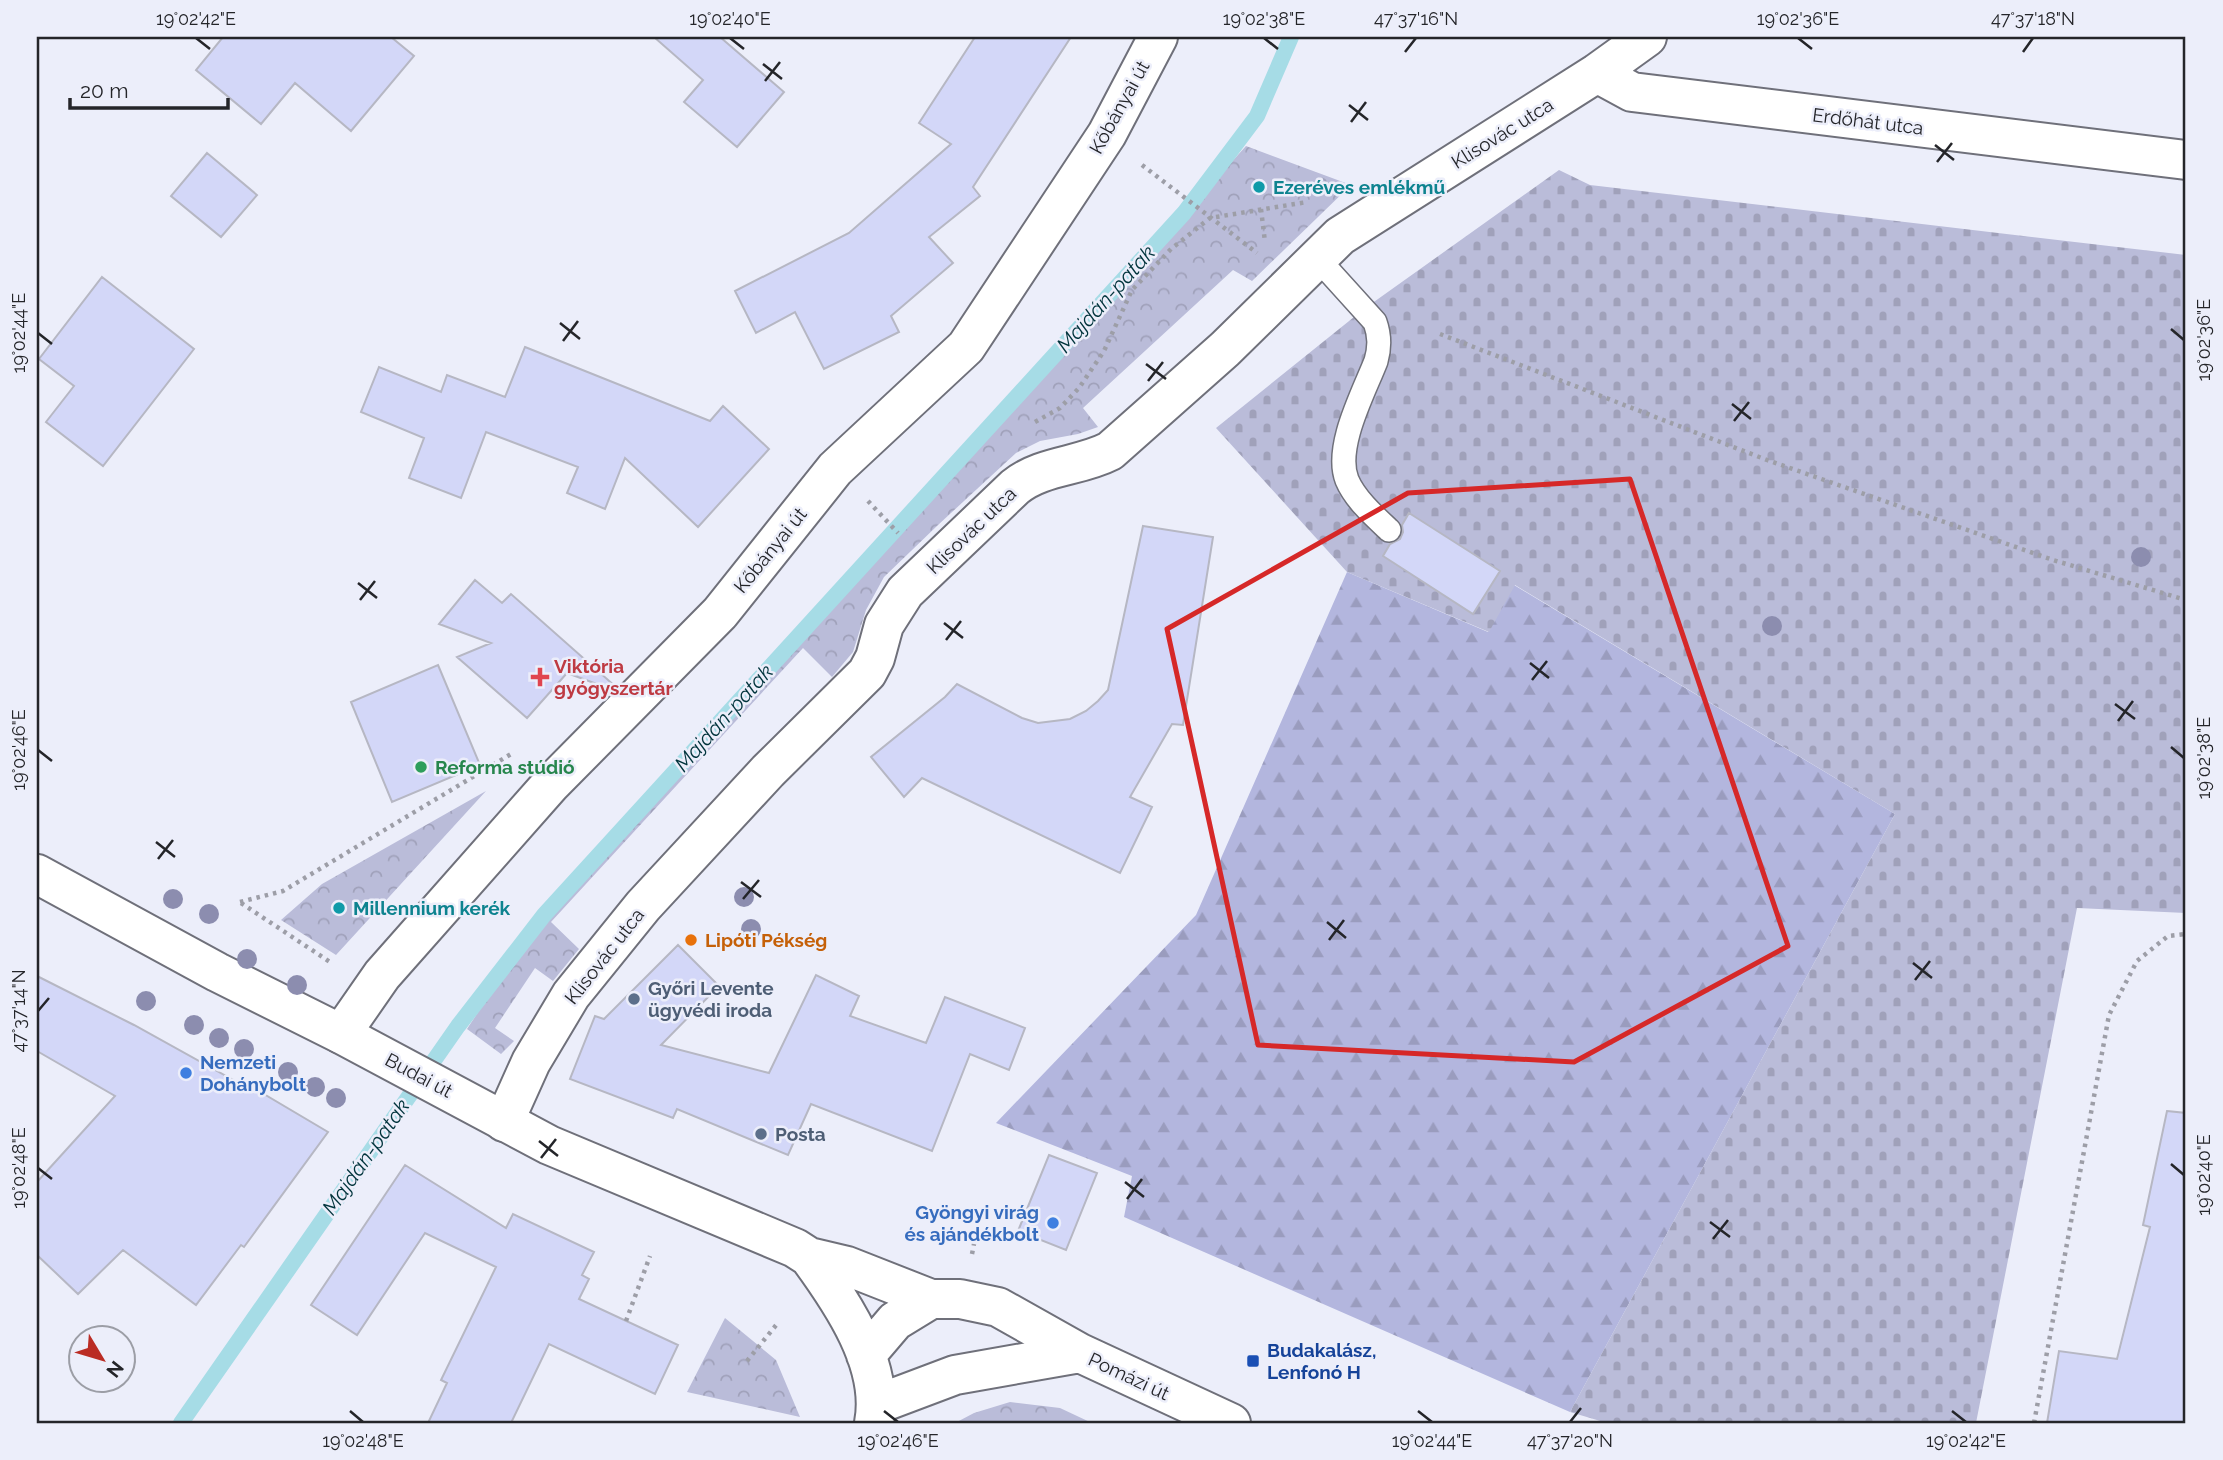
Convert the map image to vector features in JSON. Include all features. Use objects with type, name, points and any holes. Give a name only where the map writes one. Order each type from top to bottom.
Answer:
[{"type":"street","name":"Kőbányai út","points":[[341,1034],[382,975],[550,785],[720,613],[835,469],[966,347],[1107,134],[1158,37]]},
{"type":"street","name":"Klisovác utca","points":[[504,1122],[531,1062],[571,995],[643,906],[768,771],[867,673],[875,658],[884,625],[905,592],[1028,477],[1093,460],[1110,452],[1126,439],[1293,268],[1360,222],[1597,73],[1647,37]]},
{"type":"street","name":"Erdőhát utca","points":[[1597,73],[1632,92],[2186,159]]},
{"type":"street","name":"Budai út","points":[[37,874],[549,1145],[809,1256],[847,1266],[931,1299]]},
{"type":"street","points":[[809,1256],[831,1287],[866,1355],[876,1414]]},
{"type":"street","points":[[866,1355],[895,1321],[931,1299],[960,1299],[998,1307],[1080,1353]]},
{"type":"street","name":"Pomázi út","points":[[876,1414],[940,1380],[989,1368],[1080,1353],[1231,1423]]},
{"type":"street","name":"Pomázi út","points":[[866,1355],[912,1379],[940,1380]]},
{"type":"lane","points":[[1293,268],[1375,322],[1379,332],[1380,347],[1345,442],[1343,461],[1347,480],[1389,530]]},
{"type":"path","points":[[1147,170],[1210,218],[1293,268]]},
{"type":"path","points":[[1025,429],[1060,408],[1079,388],[1104,351],[1132,290],[1171,249],[1210,218],[1328,199],[1360,222]]},
{"type":"path","points":[[1261,209],[1293,268]]},
{"type":"path","points":[[1440,334],[1767,460],[2053,560],[2186,600]]},
{"type":"path","points":[[862,495],[905,540]]},
{"type":"path","points":[[337,967],[240,902],[283,891],[511,754],[550,785]]},
{"type":"path","points":[[2034,1423],[2109,1015],[2137,961],[2168,936],[2186,934]]},
{"type":"path","points":[[626,1321],[650,1256]]},
{"type":"path","points":[[747,1362],[777,1324]]},
{"type":"highlighted area","points":[[1630,479],[1788,946],[1574,1062],[1258,1045],[1167,629],[1408,493]]},
{"type":"green space","points":[[1246,146],[1351,185],[1252,281],[1233,270],[1083,408],[1098,427],[1078,434],[1040,441],[1016,453],[938,525],[884,577],[866,610],[853,652],[832,677],[803,648],[551,922],[579,949],[553,981],[535,968],[495,1028],[514,1041],[501,1054],[467,1029],[505,971],[546,921]]},
{"type":"green space","points":[[1559,170],[1590,185],[2186,255],[2186,913],[2077,908],[1976,1423],[1607,1423],[1570,1412],[1895,814],[1515,585],[1489,632],[1347,572],[1216,428],[1364,309]]},
{"type":"green space","points":[[1347,572],[1488,632],[1514,585],[1895,814],[1570,1412],[1124,1217],[1132,1176],[996,1123],[1196,915]]},
{"type":"green space","points":[[486,791],[336,955],[281,920],[322,884]]},
{"type":"green space","points":[[725,1318],[776,1360],[800,1417],[687,1392]]},
{"type":"green space","points":[[1010,1402],[1060,1408],[1092,1423],[955,1423],[974,1413]]},
{"type":"building","points":[[223,37],[391,37],[414,56],[351,131],[295,83],[261,124],[196,70]]},
{"type":"building","points":[[654,37],[720,37],[784,92],[737,147],[684,102],[703,80]]},
{"type":"building","points":[[975,37],[1071,37],[973,187],[980,196],[929,237],[953,263],[891,316],[899,332],[824,369],[795,312],[756,333],[735,291],[849,233],[951,144],[919,123]]},
{"type":"building","points":[[207,153],[257,195],[221,237],[171,196]]},
{"type":"building","points":[[102,277],[194,349],[103,466],[46,422],[74,386],[39,359]]},
{"type":"building","points":[[525,347],[710,421],[723,406],[769,449],[698,527],[625,458],[605,509],[567,493],[578,467],[486,432],[461,498],[409,478],[424,438],[361,412],[379,367],[441,392],[447,375],[505,397]]},
{"type":"building","points":[[1409,513],[1500,571],[1473,614],[1383,556],[1390,544],[1400,539],[1402,525]]},
{"type":"building","points":[[1143,526],[1213,537],[1183,725],[1172,724],[1130,797],[1152,807],[1120,873],[922,778],[904,797],[871,757],[945,697],[957,684],[1022,718],[1038,723],[1070,719],[1086,711],[1108,690]]},
{"type":"building","points":[[475,580],[502,603],[511,594],[616,687],[613,690],[567,673],[527,718],[457,657],[491,643],[439,624]]},
{"type":"building","points":[[438,665],[480,765],[392,802],[351,702]]},
{"type":"building","points":[[678,945],[719,986],[661,1045],[769,1073],[816,975],[859,996],[850,1016],[926,1043],[945,997],[1025,1028],[1009,1070],[970,1054],[932,1151],[811,1104],[788,1155],[677,1109],[673,1118],[570,1079],[595,1016],[604,1019]]},
{"type":"building","points":[[37,976],[134,1025],[255,1092],[257,1090],[328,1132],[244,1247],[241,1245],[196,1305],[123,1250],[78,1294],[37,1255],[37,1182],[115,1096],[37,1051]]},
{"type":"building","points":[[2167,1111],[2186,1113],[2186,1423],[2047,1423],[2059,1351],[2117,1359],[2150,1227],[2143,1225]]},
{"type":"building","points":[[1049,1155],[1097,1173],[1066,1250],[1018,1231]]},
{"type":"building","points":[[405,1165],[506,1228],[513,1214],[594,1252],[582,1275],[589,1279],[579,1299],[678,1345],[655,1394],[549,1344],[511,1423],[428,1423],[447,1383],[441,1380],[496,1267],[425,1233],[357,1335],[311,1305]]},
{"type":"waterway","name":"Majdán-patak","points":[[181,1423],[458,1026],[544,915],[1184,213],[1257,116],[1291,37]]},
{"type":"place","name":"Ezeréves emlékmű","points":[[1259,187]]},
{"type":"place","name":"Viktória gyógyszertár","points":[[540,677]]},
{"type":"place","name":"Reforma stúdió","points":[[421,767]]},
{"type":"place","name":"Millennium kerék","points":[[339,908]]},
{"type":"place","name":"Lipóti Pékség","points":[[691,940]]},
{"type":"place","name":"Győri Levente ügyvédi iroda","points":[[634,999]]},
{"type":"place","name":"Nemzeti Dohánybolt","points":[[186,1073]]},
{"type":"place","name":"Posta","points":[[761,1134]]},
{"type":"place","name":"Gyöngyi virág és ajándékbolt","points":[[1053,1223]]},
{"type":"place","name":"Budakalász, Lenfonó H","points":[[1253,1361]]}]
